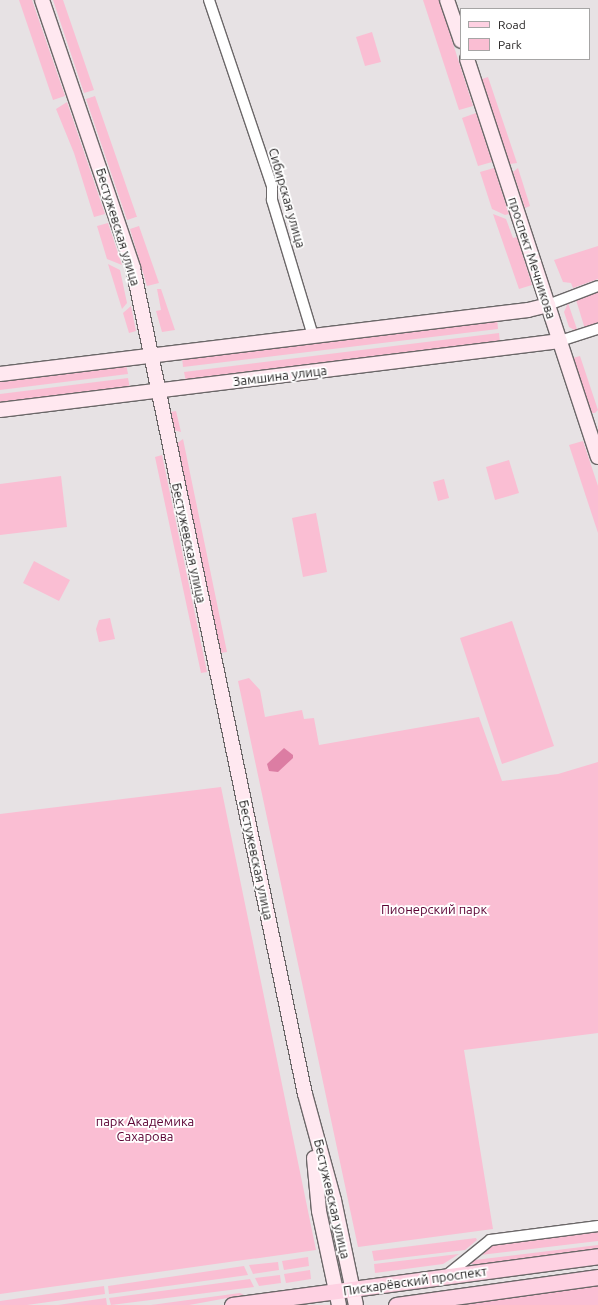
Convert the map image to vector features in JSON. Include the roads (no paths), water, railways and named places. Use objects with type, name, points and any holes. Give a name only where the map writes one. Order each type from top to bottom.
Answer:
[{"type":"main road","name":"Пискарёвский проспект","points":[[232,1305],[338,1298],[353,1289],[598,1256]]},
{"type":"main road","name":"Пискарёвский проспект","points":[[396,1305],[598,1277]]},
{"type":"street","name":"Бестужевская улица","points":[[42,0],[133,268],[157,391],[305,1094],[334,1200],[356,1305]]},
{"type":"street","name":"Сибирская улица","points":[[209,0],[272,186],[272,200],[313,336]]},
{"type":"street","points":[[447,0],[460,38]]},
{"type":"street","name":"проспект Мечникова","points":[[467,60],[598,457]]},
{"type":"street","points":[[0,374],[528,310],[548,305],[598,286]]},
{"type":"street","points":[[560,341],[598,329]]},
{"type":"street","name":"Замшина улица","points":[[0,410],[560,341]]},
{"type":"street","name":"Бестужевская улица","points":[[305,1094],[304,1111],[316,1167],[319,1211],[338,1298]]},
{"type":"street","points":[[446,1276],[490,1240],[598,1226]]},
{"type":"park label","name":"Пионерский парк","points":[[434,909]]},
{"type":"park label","name":"парк Академика Сахарова","points":[[145,1130]]}]
